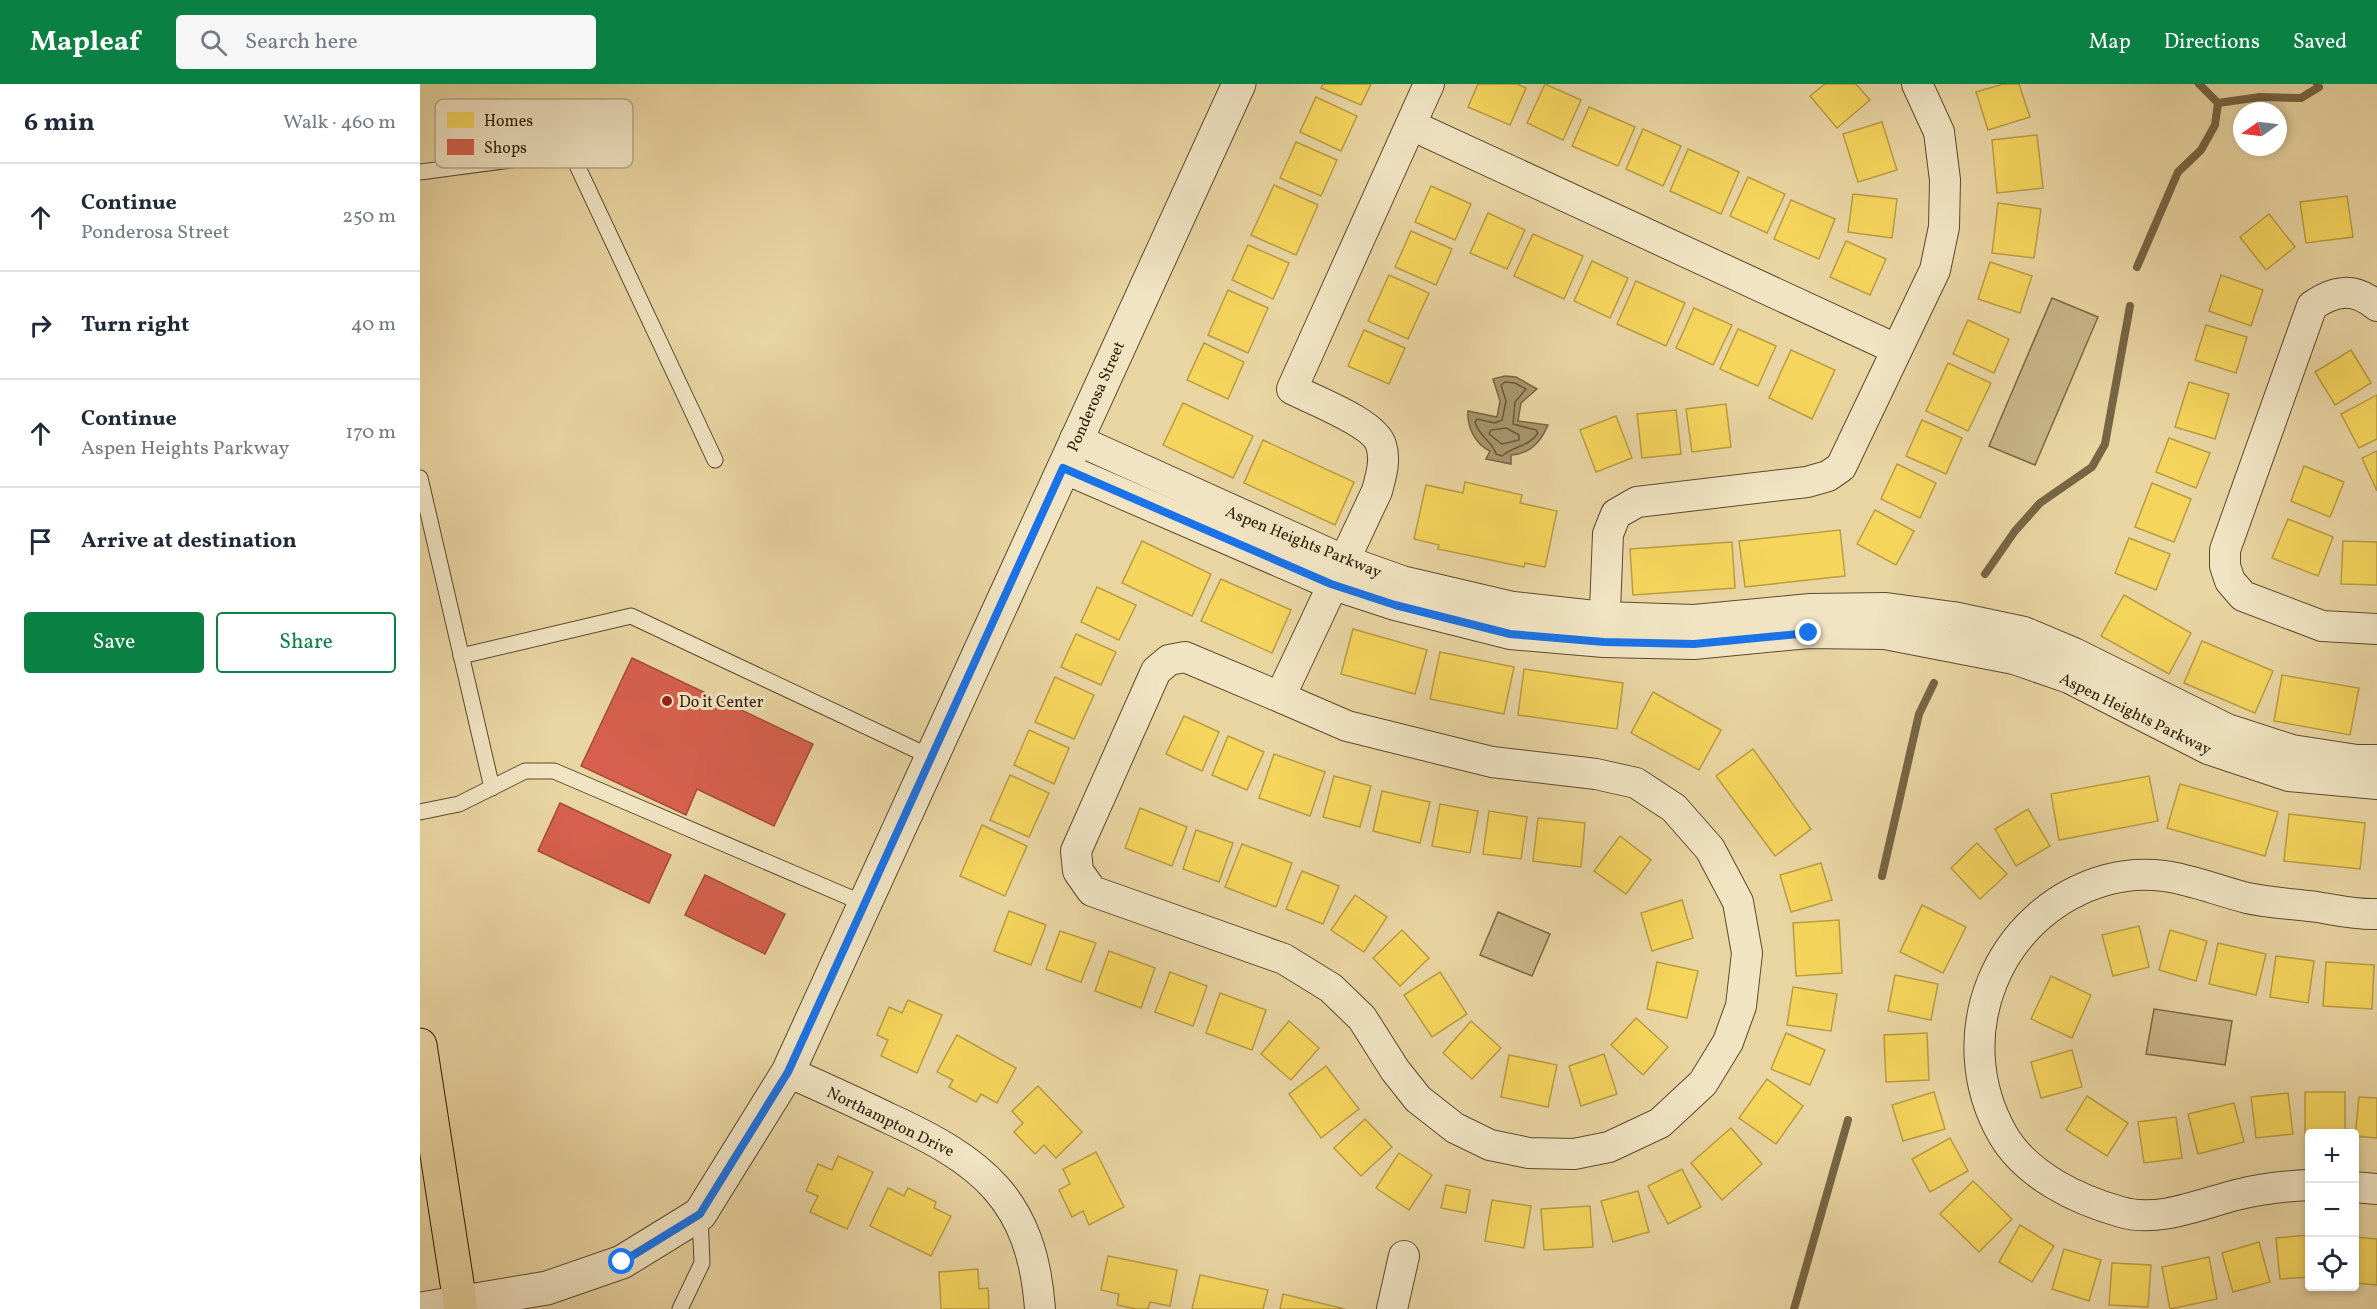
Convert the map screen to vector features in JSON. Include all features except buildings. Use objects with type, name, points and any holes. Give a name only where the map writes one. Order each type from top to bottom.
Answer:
[{"type":"main road","points":[[420,1045],[460,1307]]},
{"type":"street","name":"Ponderosa Street","points":[[421,1309],[460,1307],[547,1288],[622,1262],[700,1214],[788,1072],[1239,84]]},
{"type":"street","points":[[1280,697],[1377,491],[1383,470],[1381,444],[1368,427],[1292,389],[1429,84]]},
{"type":"street","points":[[1604,630],[1608,534],[1616,514],[1637,502],[1807,482],[1828,476],[1841,467],[1851,450],[1896,349],[1935,270],[1944,227],[1946,180],[1939,132],[1917,84]]},
{"type":"street","points":[[1411,125],[1896,349]]},
{"type":"street","points":[[2377,306],[2365,296],[2347,291],[2327,296],[2312,306],[2225,550],[2225,566],[2230,581],[2243,596],[2322,626],[2377,629]]},
{"type":"street","name":"Aspen Heights Parkway","points":[[1069,454],[1337,572],[1402,581],[1604,630],[1694,644],[1809,633],[1885,634],[2014,659],[2069,678],[2208,749],[2289,776],[2377,784]]},
{"type":"street","name":"Aspen Heights Parkway","points":[[1604,630],[1810,609],[1886,608],[1953,618],[2024,632],[2074,653],[2227,729],[2292,750],[2357,760],[2377,760]]},
{"type":"street","points":[[1185,657],[1280,697],[1347,726],[1492,762],[1596,774],[1636,783],[1674,808],[1710,849],[1738,902],[1747,953],[1742,1006],[1728,1042],[1703,1083],[1660,1124],[1609,1147],[1574,1154],[1528,1153],[1490,1144],[1455,1128],[1418,1099],[1395,1070],[1362,1018],[1331,988],[1284,959],[1092,891],[1078,871],[1076,851],[1156,671],[1169,660],[1185,657]]},
{"type":"street","points":[[2305,1185],[2286,1186],[2237,1195],[2171,1213],[2125,1213],[2081,1199],[2036,1172],[2004,1136],[1988,1101],[1979,1061],[1981,1012],[2000,964],[2022,932],[2048,908],[2074,891],[2108,879],[2144,875],[2175,876],[2249,898],[2377,914]]},
{"type":"street","name":"Northampton Drive","points":[[788,1072],[933,1139],[976,1167],[998,1188],[1021,1225],[1038,1279],[1040,1309]]},
{"type":"street","points":[[2359,1187],[2377,1189]]},
{"type":"street","points":[[1392,1309],[1404,1256]]},
{"type":"lane","points":[[420,172],[450,168]]},
{"type":"lane","points":[[578,168],[715,460]]},
{"type":"lane","points":[[420,478],[492,788]]},
{"type":"lane","points":[[461,656],[631,615],[931,757]]},
{"type":"lane","points":[[420,812],[459,804],[525,771],[554,771],[865,904]]},
{"type":"lane","points":[[680,1309],[702,1263],[700,1214]]},
{"type":"shaded area","points":[[2052,298],[2098,317],[2035,465],[1989,446]]},
{"type":"shaded area","points":[[1498,912],[1550,934],[1532,976],[1480,955]]},
{"type":"shaded area","points":[[2154,1009],[2232,1021],[2225,1065],[2146,1054]]},
{"type":"water","points":[[1505,376],[1516,377],[1537,389],[1521,403],[1518,421],[1548,425],[1534,446],[1524,452],[1511,455],[1511,464],[1486,459],[1490,451],[1476,439],[1468,417],[1468,411],[1497,417],[1500,401],[1493,379]]},
{"type":"waterway","points":[[2199,84],[2218,103],[2260,97],[2301,98],[2319,87],[2317,84]]},
{"type":"waterway","points":[[2137,267],[2178,172],[2201,150],[2215,125],[2218,103]]},
{"type":"waterway","points":[[1985,574],[2015,531],[2040,503],[2092,467],[2105,444],[2130,306]]},
{"type":"waterway","points":[[1882,876],[1919,714],[1934,683]]},
{"type":"waterway","points":[[1794,1309],[1848,1120]]},
{"type":"place","name":"Do it Center","points":[[667,701]]},
{"type":"route","points":[[622,1262],[700,1214],[788,1072],[1063,468],[1331,584],[1395,605],[1510,634],[1604,642],[1694,644],[1809,633]]}]
